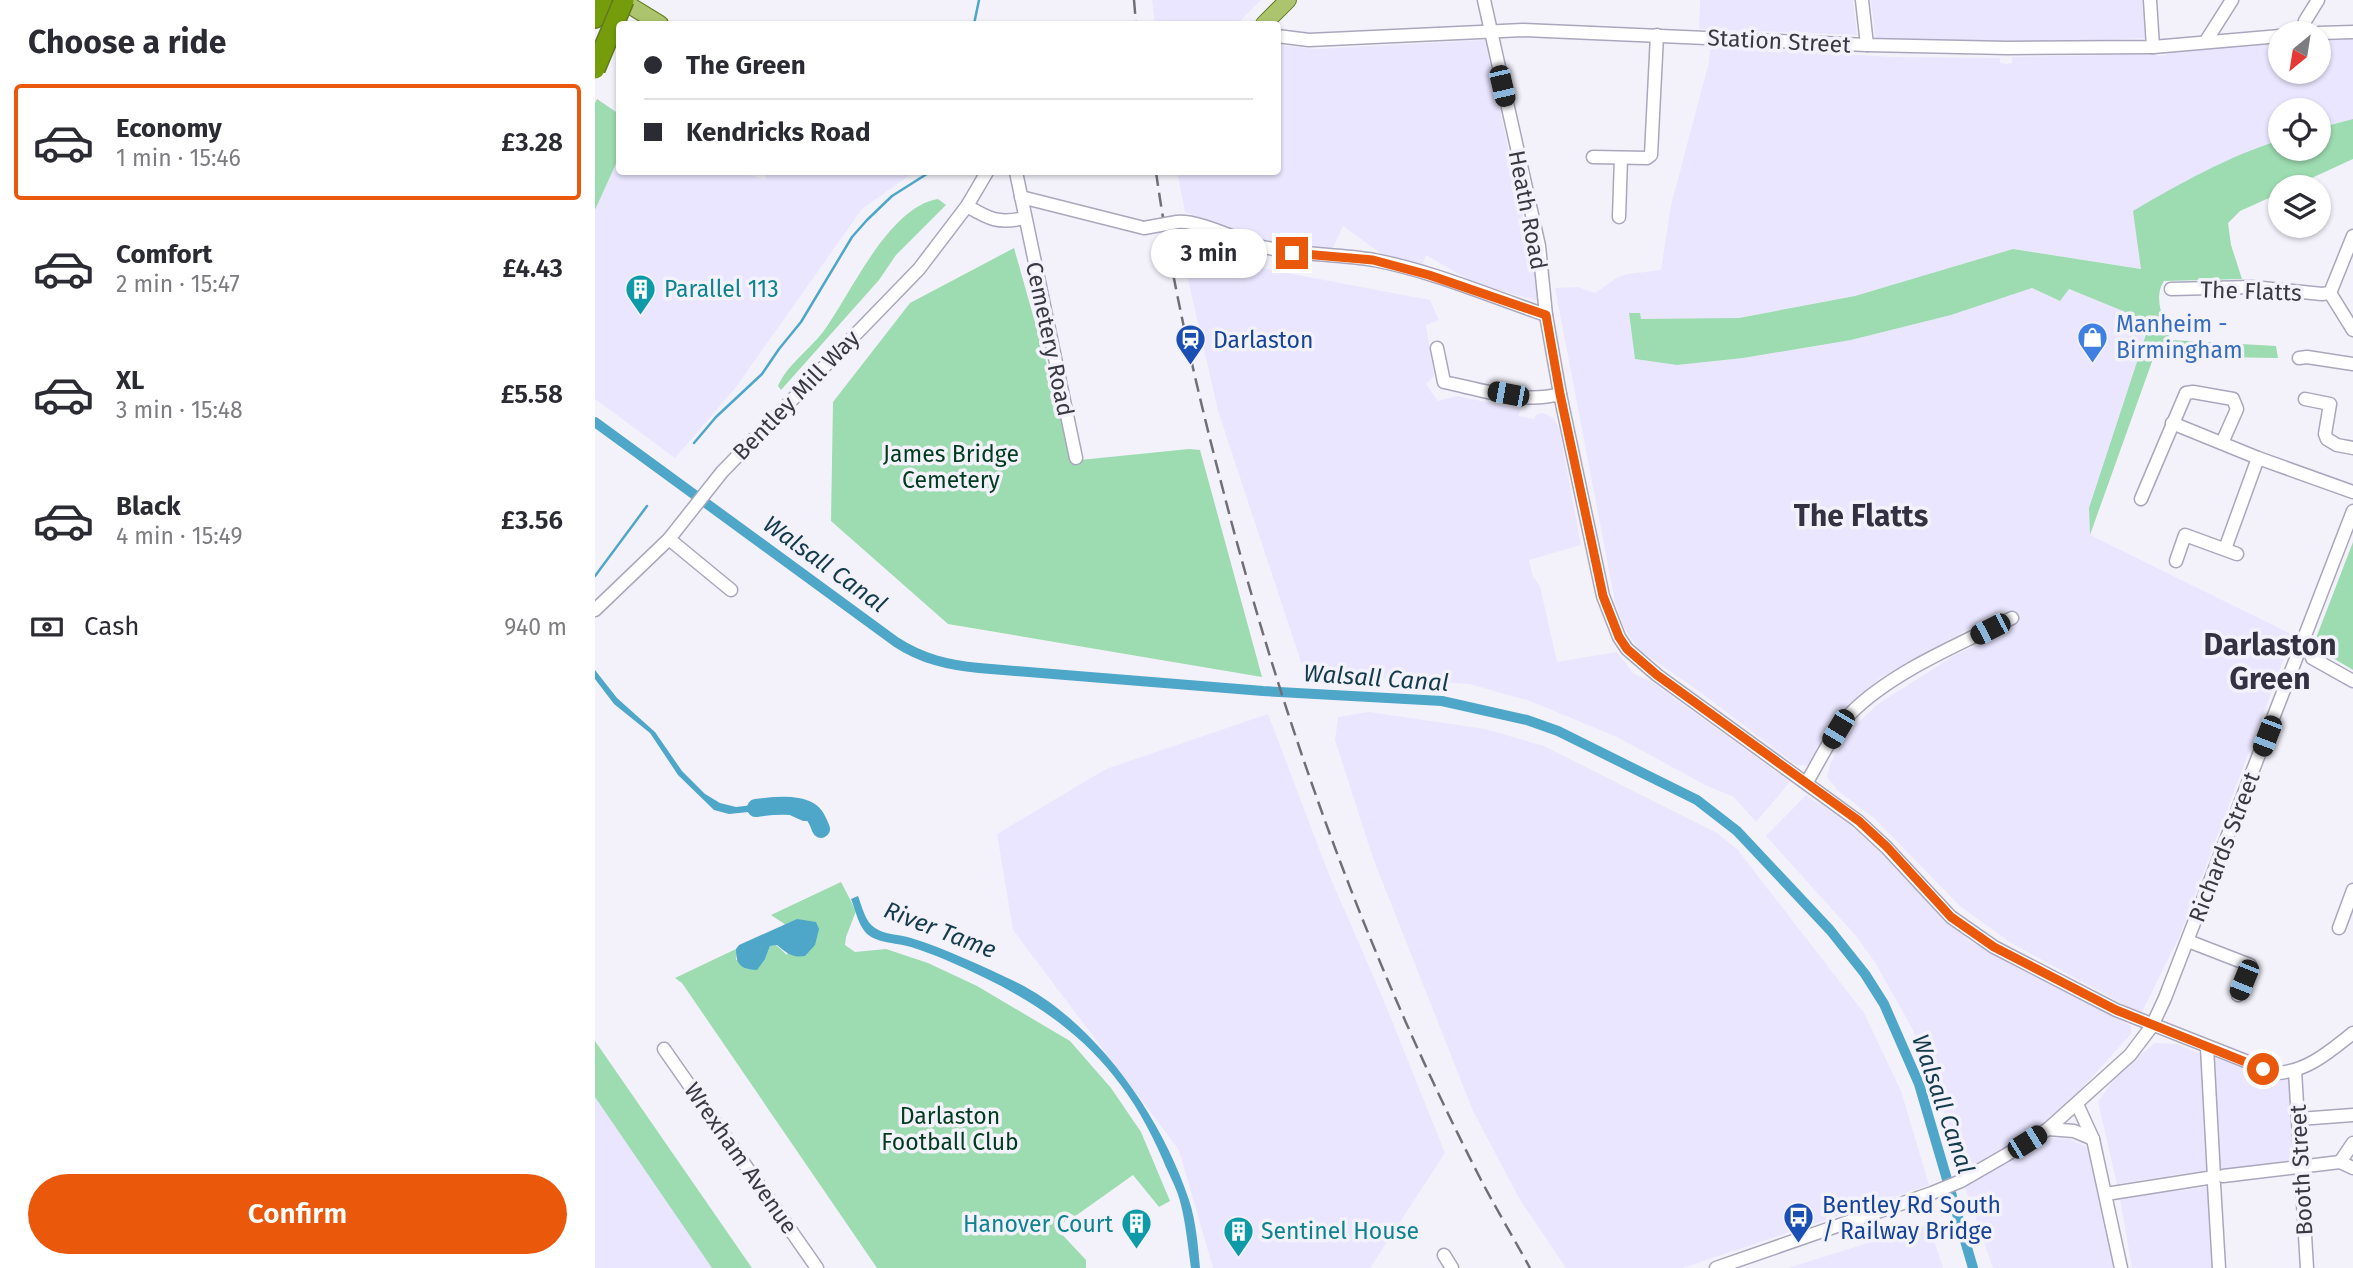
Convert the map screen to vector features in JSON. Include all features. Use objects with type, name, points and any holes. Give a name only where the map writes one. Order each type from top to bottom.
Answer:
[{"type":"highway","points":[[595,18],[602,0]]},
{"type":"highway","points":[[595,69],[623,0]]},
{"type":"main road","points":[[623,0],[655,21]]},
{"type":"main road","points":[[1267,21],[1288,0]]},
{"type":"street","name":"Heath Road","points":[[1484,0],[1539,246],[1546,315],[1593,553],[1603,596],[1619,637],[1637,660],[1807,782],[1877,838],[1951,917],[1974,935],[2018,961],[2152,1026],[2263,1069],[2276,1073],[2295,1071]]},
{"type":"street","points":[[1862,0],[1867,45]]},
{"type":"street","points":[[2150,0],[2153,47]]},
{"type":"street","points":[[2206,41],[2232,0]]},
{"type":"street","points":[[2305,21],[2318,0]]},
{"type":"street","name":"Station Street","points":[[1281,36],[1309,40],[1523,30],[1867,45],[2007,48],[2153,47],[2268,37]]},
{"type":"street","points":[[2331,33],[2353,32]]},
{"type":"street","points":[[1593,157],[1647,158],[1651,155],[1657,35]]},
{"type":"street","points":[[1619,217],[1621,158]]},
{"type":"street","name":"Bentley Mill Way","points":[[595,610],[669,540],[722,472],[811,377],[913,276],[947,234],[985,175]]},
{"type":"street","name":"Cemetery Road","points":[[1017,175],[1076,458]]},
{"type":"street","points":[[1021,197],[1144,228],[1177,222],[1191,223],[1259,246],[1292,253],[1373,260],[1429,275],[1546,315]]},
{"type":"street","points":[[967,206],[1002,222],[1025,218]]},
{"type":"street","points":[[2353,236],[2330,293],[2353,330]]},
{"type":"street","name":"The Flatts","points":[[2171,289],[2252,287],[2330,293]]},
{"type":"street","points":[[1437,348],[1444,382],[1529,398],[1544,399],[1560,394]]},
{"type":"street","points":[[2299,358],[2307,356],[2353,364]]},
{"type":"street","points":[[2141,499],[2183,396],[2193,391],[2233,399],[2237,408],[2222,443]]},
{"type":"street","points":[[2305,399],[2330,404],[2325,434],[2327,439],[2337,445],[2353,448]]},
{"type":"street","points":[[2172,424],[2353,492]]},
{"type":"street","points":[[2176,561],[2185,535],[2231,551],[2258,458]]},
{"type":"street","name":"Richards Street","points":[[1716,1268],[1961,1181],[2048,1129],[2130,1055],[2152,1026],[2188,941],[2353,511]]},
{"type":"street","points":[[669,540],[731,590]]},
{"type":"street","points":[[1807,782],[1838,729],[1873,695],[1924,662],[2012,618]]},
{"type":"street","points":[[2312,658],[2353,681]]},
{"type":"street","points":[[2339,928],[2349,912],[2353,890]]},
{"type":"street","points":[[2188,941],[2250,965],[2238,995]]},
{"type":"street","points":[[2295,1071],[2326,1054],[2353,1033]]},
{"type":"street","points":[[2207,1047],[2217,1179],[2219,1268]]},
{"type":"street","name":"Wrexham Avenue","points":[[664,1049],[817,1268]]},
{"type":"street","name":"Booth Street","points":[[2295,1071],[2307,1268]]},
{"type":"street","points":[[2077,1104],[2093,1139],[2121,1268]]},
{"type":"street","points":[[2299,1119],[2353,1115]]},
{"type":"street","points":[[2048,1129],[2074,1131],[2093,1139]]},
{"type":"street","points":[[2340,1161],[2353,1143]]},
{"type":"street","points":[[2106,1194],[2340,1161],[2353,1168]]},
{"type":"street","points":[[1444,1255],[1452,1268]]},
{"type":"shaded area","points":[[1152,0],[1261,0],[1240,21],[1155,21]]},
{"type":"shaded area","points":[[1700,0],[1853,0],[1857,35],[1699,29]]},
{"type":"shaded area","points":[[1871,0],[2142,0],[2145,38],[2000,45],[1876,42]]},
{"type":"shaded area","points":[[2353,39],[2353,119],[2331,125],[2331,98],[2268,98],[2268,144],[2223,164],[2142,269],[2013,249],[1855,296],[1739,318],[1641,319],[1629,314],[1635,359],[1677,365],[1743,358],[1851,340],[1951,315],[2032,288],[2060,301],[2068,289],[2150,321],[2089,508],[2090,535],[2293,635],[2180,935],[2141,1014],[2011,943],[1960,906],[1874,818],[1838,791],[1827,777],[1831,762],[1849,731],[1878,704],[1955,655],[1996,637],[2020,621],[2003,610],[1881,677],[1837,715],[1808,766],[1796,765],[1696,689],[1639,650],[1624,628],[1615,602],[1555,288],[1578,287],[1595,293],[1618,277],[1661,270],[1671,205],[1709,62],[1710,48],[1717,49],[1718,46],[1891,57],[2000,58],[2000,63],[2006,64],[2012,63],[2012,57],[2158,56],[2167,55],[2167,52],[2268,43],[2268,84],[2331,84],[2331,40]]},
{"type":"shaded area","points":[[1485,40],[1540,299],[1537,301],[1474,283],[1426,255],[1421,268],[1387,258],[1343,226],[1332,250],[1284,245],[1242,234],[1185,212],[1178,175],[1281,175],[1281,45],[1316,49]]},
{"type":"shaded area","points":[[616,164],[616,175],[751,175],[765,180],[766,175],[910,175],[862,209],[736,387],[675,458],[595,399],[595,210]]},
{"type":"shaded area","points":[[1182,253],[1430,300],[1439,320],[1426,325],[1434,376],[1426,384],[1438,401],[1457,396],[1521,409],[1518,416],[1534,419],[1537,414],[1543,413],[1554,418],[1559,428],[1581,545],[1529,560],[1533,577],[1540,586],[1557,662],[1617,652],[1633,673],[1652,682],[1790,782],[1756,822],[1734,797],[1705,785],[1617,737],[1530,701],[1469,684],[1366,677],[1306,677],[1218,411]]},
{"type":"shaded area","points":[[1369,712],[1485,729],[1544,746],[1717,833],[1737,849],[1864,1013],[1901,1091],[1929,1185],[1683,1268],[1566,1268],[1519,1198],[1473,1111],[1373,858],[1335,740],[1338,717]]},
{"type":"shaded area","points":[[1268,714],[1328,872],[1384,1001],[1445,1153],[1370,1268],[1213,1268],[1179,1150],[1013,930],[997,834],[1106,769]]},
{"type":"shaded area","points":[[1806,795],[1847,822],[1890,861],[1969,941],[2131,1026],[2131,1034],[2073,1098],[2051,1118],[1967,1172],[1956,1151],[1938,1094],[1913,1030],[1876,964],[1857,937],[1766,836]]},
{"type":"shaded area","points":[[2155,1043],[2177,1044],[2201,1054],[2207,1170],[2117,1184],[2098,1102],[2119,1072]]},
{"type":"shaded area","points":[[2213,1057],[2254,1072],[2294,1080],[2298,1163],[2220,1169]]},
{"type":"shaded area","points":[[595,1097],[670,1205],[712,1268],[595,1268]]},
{"type":"shaded area","points":[[2052,1138],[2069,1139],[2090,1148],[2115,1268],[1993,1268],[1965,1187],[2014,1156]]},
{"type":"shaded area","points":[[2207,1187],[2213,1268],[2132,1268],[2120,1198]]},
{"type":"shaded area","points":[[1929,1224],[1943,1268],[1788,1268]]},
{"type":"green space","points":[[597,99],[616,112],[616,164],[595,210]]},
{"type":"green space","points":[[2353,119],[2353,159],[2318,175],[2268,175],[2268,198],[2240,211],[2228,223],[2231,245],[2242,279],[2164,281],[2159,295],[2171,340],[2276,346],[2278,358],[2154,356],[2090,535],[2089,508],[2150,322],[2069,289],[2060,301],[2032,288],[1951,315],[1851,340],[1743,358],[1677,365],[1635,359],[1629,313],[1640,313],[1641,319],[1739,318],[1855,296],[2013,249],[2141,269],[2133,211],[2223,162],[2268,144],[2268,161],[2331,161],[2331,125]]},
{"type":"green space","points":[[938,199],[946,205],[896,255],[879,280],[781,390],[778,386],[782,378],[823,332],[887,235],[920,205]]},
{"type":"green space","name":"James Bridge Cemetery","points":[[1014,248],[1060,411],[1070,461],[1200,450],[1262,677],[948,624],[831,521],[833,402],[910,303]]},
{"type":"green space","points":[[2353,542],[2353,670],[2313,646]]},
{"type":"green space","name":"Darlaston Football Club","points":[[841,882],[856,911],[845,945],[855,952],[886,949],[928,963],[977,986],[1070,1041],[1111,1088],[1141,1132],[1170,1201],[1159,1207],[1133,1175],[1074,1217],[1072,1214],[1057,1229],[1086,1260],[1086,1268],[877,1268],[682,983],[675,978],[736,949],[736,960],[765,959],[770,946],[776,945],[787,955],[797,919],[786,925],[771,915]]},
{"type":"green space","points":[[595,1041],[752,1268],[712,1268],[595,1097]]},
{"type":"water","points":[[595,670],[617,698],[655,732],[682,771],[705,794],[720,803],[736,807],[779,802],[812,805],[826,827],[821,829],[810,821],[803,821],[783,812],[729,814],[714,810],[678,775],[650,733],[614,704],[595,679]]},
{"type":"water","points":[[858,896],[866,918],[875,928],[937,947],[1014,981],[1043,998],[1097,1045],[1143,1104],[1177,1168],[1193,1216],[1200,1268],[1191,1268],[1180,1199],[1163,1160],[1125,1090],[1102,1062],[1076,1037],[1017,995],[938,956],[885,942],[867,934],[851,899]]},
{"type":"water","points":[[797,919],[816,922],[819,929],[815,945],[805,956],[793,956],[777,945],[770,946],[757,970],[747,969],[738,962],[736,949],[739,945]]},
{"type":"waterway","points":[[975,21],[979,0]]},
{"type":"waterway","points":[[694,443],[716,417],[762,374],[801,322],[852,237],[892,196],[925,175]]},
{"type":"waterway","name":"Walsall Canal","points":[[595,422],[896,642],[926,657],[979,668],[1263,691],[1442,701],[1527,720],[1558,731],[1697,800],[1737,831],[1830,930],[1865,974],[1884,1004],[1919,1084],[1973,1268]]},
{"type":"waterway","points":[[595,576],[647,506]]},
{"type":"waterway","name":"River Tame","points":[[756,808],[786,806],[808,810],[817,819],[821,829]]},
{"type":"railway","points":[[1134,0],[1136,21]]},
{"type":"railway","points":[[1156,175],[1176,291],[1212,447],[1246,575],[1301,751],[1331,838],[1400,1009],[1479,1176],[1530,1268]]},
{"type":"place","name":"Parallel 113","points":[[641,316]]},
{"type":"place","name":"Manheim - Birmingham","points":[[2093,364]]},
{"type":"place","name":"Darlaston","points":[[1190,367]]},
{"type":"place","name":"Bentley Rd South / Railway Bridge","points":[[1799,1245]]},
{"type":"place","name":"Hanover Court","points":[[1136,1251]]},
{"type":"place","name":"Sentinel House","points":[[1238,1258]]},
{"type":"district","name":"The Flatts","points":[[1861,516]]},
{"type":"district","name":"Darlaston Green","points":[[2270,662]]},
{"type":"route","points":[[1292,253],[1373,260],[1429,275],[1546,315],[1603,596],[1619,637],[1637,660],[1859,821],[1887,847],[1951,917],[1974,935],[2018,961],[2116,1010],[2263,1069]]}]
